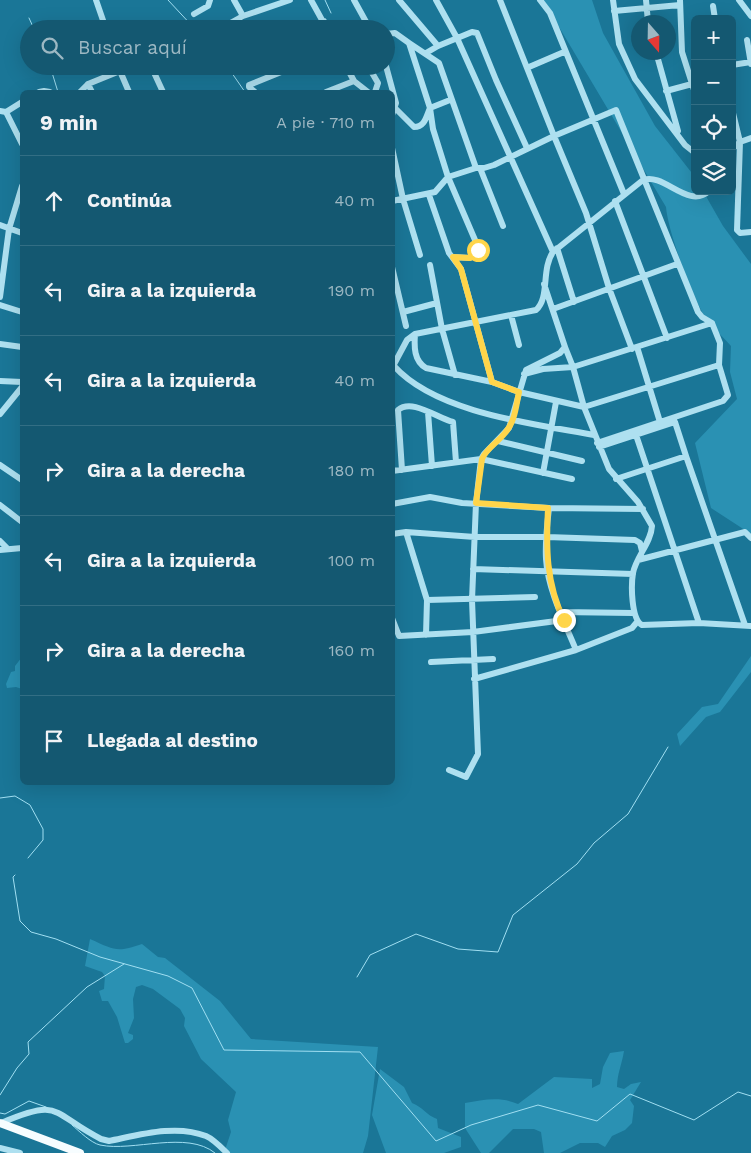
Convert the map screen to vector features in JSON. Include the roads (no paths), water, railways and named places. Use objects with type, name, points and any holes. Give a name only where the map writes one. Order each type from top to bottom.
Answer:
[{"type":"main road","points":[[0,1123],[80,1153]]},
{"type":"street","points":[[96,0],[103,20]]},
{"type":"street","points":[[194,14],[208,6],[210,0]]},
{"type":"street","points":[[234,0],[243,16]]},
{"type":"street","points":[[236,20],[290,0]]},
{"type":"street","points":[[311,0],[323,20]]},
{"type":"street","points":[[354,0],[365,20]]},
{"type":"street","points":[[399,0],[438,46]]},
{"type":"street","points":[[436,0],[457,38],[555,250],[574,302]]},
{"type":"street","points":[[500,0],[529,67],[554,136],[586,213],[609,288],[635,348],[660,422]]},
{"type":"street","points":[[540,0],[550,13],[564,52],[624,194]]},
{"type":"street","points":[[613,0],[619,44],[635,80],[692,150]]},
{"type":"street","points":[[646,0],[648,15]]},
{"type":"street","points":[[739,0],[751,16]]},
{"type":"street","points":[[614,10],[647,8],[680,2],[682,52],[691,81]]},
{"type":"street","points":[[713,6],[714,15]]},
{"type":"street","points":[[426,53],[472,32],[477,33],[527,148]]},
{"type":"street","points":[[395,33],[439,63],[450,100],[504,226]]},
{"type":"street","points":[[736,65],[751,63],[747,40]]},
{"type":"street","points":[[409,43],[430,108],[433,129],[448,177],[478,247],[475,255],[470,258],[453,257]]},
{"type":"street","points":[[529,67],[564,52]]},
{"type":"street","points":[[658,60],[680,137]]},
{"type":"street","points":[[82,90],[88,84],[107,75]]},
{"type":"street","points":[[123,75],[129,90]]},
{"type":"street","points":[[156,75],[162,90]]},
{"type":"street","points":[[253,90],[249,85],[274,75]]},
{"type":"street","points":[[351,75],[354,81],[365,90]]},
{"type":"street","points":[[373,75],[378,83],[376,90]]},
{"type":"street","points":[[388,75],[392,90]]},
{"type":"street","points":[[331,90],[354,81]]},
{"type":"street","points":[[88,84],[91,90]]},
{"type":"street","points":[[666,91],[691,84]]},
{"type":"street","points":[[395,113],[414,127],[424,123],[430,108],[450,100]]},
{"type":"street","points":[[20,103],[3,111],[20,132]]},
{"type":"street","points":[[395,200],[435,192],[448,177],[494,165],[510,155],[592,118],[616,110],[698,312],[712,323],[720,343],[719,365],[728,395],[723,401],[598,445]]},
{"type":"street","points":[[736,126],[740,142],[737,230],[740,233],[751,232]]},
{"type":"street","points":[[736,145],[751,138]]},
{"type":"street","points":[[395,160],[403,199],[420,255]]},
{"type":"street","points":[[395,363],[407,340],[415,334],[530,312],[540,307],[545,269],[555,250],[643,180],[656,179],[670,189],[691,195]]},
{"type":"street","points":[[0,297],[2,260],[20,193]]},
{"type":"street","points":[[429,194],[449,253],[461,269],[492,382]]},
{"type":"street","points":[[615,201],[666,338]]},
{"type":"street","points":[[0,225],[20,232]]},
{"type":"street","points":[[553,309],[677,264]]},
{"type":"street","points":[[430,265],[442,329],[455,375]]},
{"type":"street","points":[[395,279],[406,326]]},
{"type":"street","points":[[544,284],[573,367],[584,408],[594,435],[598,445],[608,469],[643,509],[652,526],[633,574],[633,613],[637,622],[642,625],[699,623],[748,626],[675,422],[598,445]]},
{"type":"street","points":[[403,312],[437,303]]},
{"type":"street","points":[[0,305],[20,311]]},
{"type":"street","points":[[511,315],[519,345]]},
{"type":"street","points":[[524,374],[543,369],[573,367],[712,323]]},
{"type":"street","points":[[415,334],[415,352],[422,366],[492,382],[519,392],[584,408],[648,386],[719,365]]},
{"type":"street","points":[[0,344],[20,347]]},
{"type":"street","points":[[449,770],[466,777],[478,754],[472,600],[476,503],[482,459],[484,454],[498,441],[514,419],[524,374],[529,368],[560,353],[565,347]]},
{"type":"street","points":[[395,369],[406,379],[442,399],[514,419],[594,435]]},
{"type":"street","points":[[0,382],[20,382]]},
{"type":"street","points":[[0,414],[20,389]]},
{"type":"street","points":[[543,473],[556,402]]},
{"type":"street","points":[[402,470],[398,410],[413,405],[453,422],[456,462]]},
{"type":"street","points":[[428,412],[432,466]]},
{"type":"street","points":[[636,435],[699,623]]},
{"type":"street","points":[[498,441],[582,461]]},
{"type":"street","points":[[616,479],[686,456]]},
{"type":"street","points":[[395,471],[482,459],[572,479]]},
{"type":"street","points":[[0,465],[20,479]]},
{"type":"street","points":[[395,503],[430,497],[462,503],[548,508],[643,509]]},
{"type":"street","points":[[0,505],[20,520]]},
{"type":"street","points":[[548,508],[548,570],[560,612],[576,650]]},
{"type":"street","points":[[395,534],[406,532],[474,537],[547,536],[635,540],[640,543],[642,552]]},
{"type":"street","points":[[406,532],[427,600],[426,635]]},
{"type":"street","points":[[638,560],[676,552],[744,532],[751,538]]},
{"type":"street","points":[[0,541],[4,549],[20,548]]},
{"type":"street","points":[[473,569],[633,574]]},
{"type":"street","points":[[427,600],[534,597]]},
{"type":"street","points":[[560,612],[633,613]]},
{"type":"street","points":[[395,626],[399,636],[473,632],[564,620]]},
{"type":"street","points":[[474,679],[576,650],[632,628],[637,622]]},
{"type":"street","points":[[431,662],[493,659]]},
{"type":"street","points":[[0,1123],[30,1111],[48,1108],[59,1112],[102,1139],[109,1141],[175,1131],[207,1136],[227,1153]]},
{"type":"street","points":[[0,1148],[20,1153]]},
{"type":"waterway","points":[[168,0],[187,20]]},
{"type":"waterway","points":[[325,0],[331,13]]},
{"type":"waterway","points":[[53,75],[57,90]]},
{"type":"waterway","points":[[233,75],[244,90]]},
{"type":"waterway","points":[[357,977],[370,955],[416,934],[458,949],[498,952],[513,915],[577,864],[594,843],[628,814],[668,747]]},
{"type":"waterway","points":[[0,798],[15,796],[30,805],[43,829],[43,840],[28,858]]},
{"type":"waterway","points":[[15,875],[13,877],[20,921],[31,932],[56,939],[100,957],[168,976],[192,988],[224,1050],[360,1052],[436,1141],[471,1125],[538,1105],[597,1121],[630,1094],[694,1120],[738,1092],[751,1096]]},
{"type":"waterway","points":[[0,1095],[17,1068],[29,1054],[28,1042],[87,987],[124,964]]},
{"type":"waterway","points":[[0,1113],[5,1114],[29,1101],[46,1107]]},
{"type":"waterway","points":[[72,1125],[89,1139],[100,1145],[128,1146],[175,1142],[190,1143],[203,1146],[215,1153]]}]
